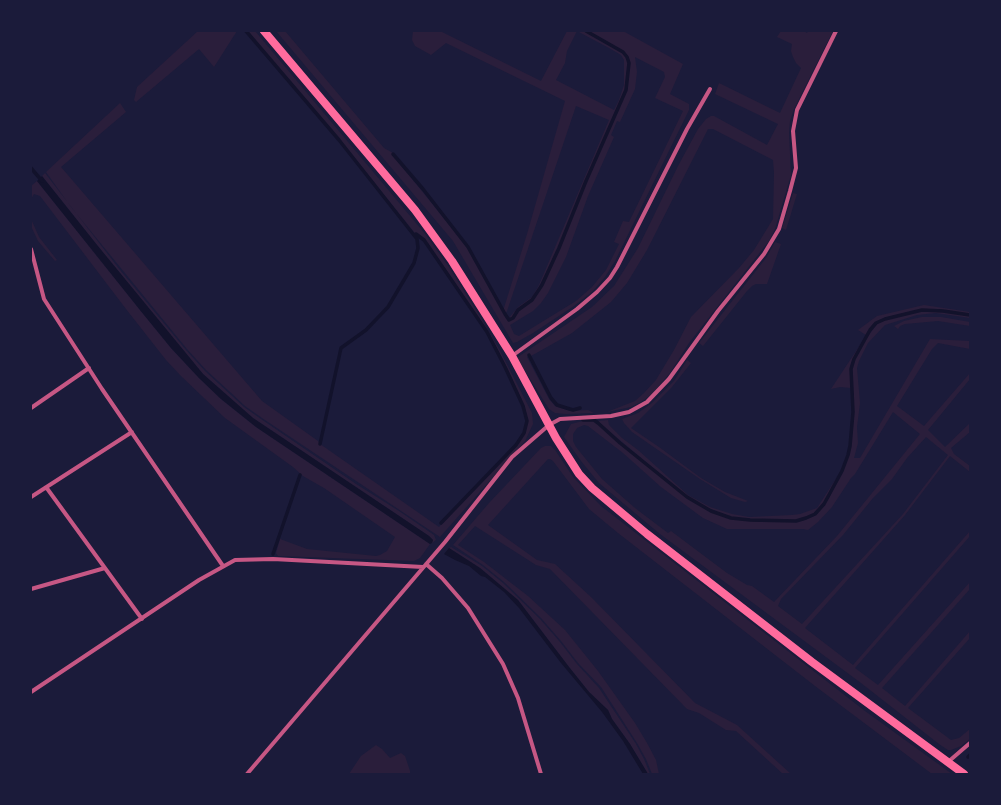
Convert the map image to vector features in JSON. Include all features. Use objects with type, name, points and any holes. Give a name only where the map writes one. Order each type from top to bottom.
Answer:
[{"type":"main road","points":[[264,31],[415,210],[452,261],[512,356],[549,425],[579,474],[592,488],[653,539],[812,662],[964,774]]},
{"type":"street","points":[[247,774],[425,566],[512,457],[549,425],[560,419],[611,416],[629,412],[647,402],[669,379],[718,311],[764,254],[779,229],[796,168],[793,131],[797,110],[836,31]]},
{"type":"street","points":[[512,356],[577,309],[597,292],[610,278],[687,129],[710,89]]},
{"type":"street","points":[[31,249],[44,299],[223,566]]},
{"type":"street","points":[[31,408],[89,368]]},
{"type":"street","points":[[31,497],[132,432]]},
{"type":"street","points":[[46,487],[142,619]]},
{"type":"street","points":[[31,692],[199,580],[235,560],[273,559],[425,566],[442,578],[468,608],[502,664],[518,698],[541,774]]},
{"type":"street","points":[[31,589],[105,568]]},
{"type":"street","points":[[948,762],[970,743]]},
{"type":"shaded area","points":[[198,31],[237,31],[214,67],[199,49],[136,102],[134,100],[137,87]]},
{"type":"shaded area","points":[[247,31],[255,31],[426,235],[449,267],[478,313],[499,349],[532,413],[533,424],[525,441],[440,537],[245,406],[206,370],[187,349],[71,207],[46,172],[120,103],[126,112],[61,167],[262,401],[318,441],[320,444],[439,527],[521,439],[528,421],[524,405],[488,332],[425,239],[414,232],[340,140]]},
{"type":"shaded area","points":[[276,31],[285,31],[384,148],[393,153],[392,154],[467,247],[503,311],[527,234],[565,101],[446,43],[431,55],[415,46],[412,40],[413,31],[440,31],[541,81],[567,31],[577,31],[585,31],[622,52],[628,63],[625,89],[558,248],[535,295],[517,309],[512,318],[509,319],[518,307],[532,297],[539,285],[609,120],[576,106],[505,314],[509,321],[513,319],[518,311],[532,301],[543,285],[560,248],[586,182],[627,90],[630,63],[628,56],[623,51],[588,31],[623,31],[683,64],[670,94],[689,104],[689,110],[615,261],[605,277],[592,292],[574,306],[533,333],[513,343],[453,241]],"holes":[[[577,31],[621,55],[624,60],[624,85],[614,110],[556,80],[565,63],[567,51]],[[635,57],[664,72],[665,77],[655,98],[683,111],[629,222],[623,221],[614,242],[619,244],[606,270],[592,287],[576,301],[519,336],[514,334],[510,325],[533,311],[541,303],[548,293],[566,257],[588,196],[614,137],[611,135],[617,121],[620,122],[635,89],[637,72]]]},
{"type":"shaded area","points":[[781,31],[804,31],[807,33],[808,31],[833,31],[794,109],[790,121],[789,133],[791,175],[775,229],[769,241],[689,343],[670,373],[651,395],[631,407],[607,412],[635,401],[656,380],[691,317],[739,268],[754,250],[773,219],[773,160],[713,129],[708,129],[647,250],[627,283],[611,302],[572,333],[531,356],[529,354],[527,357],[549,399],[555,406],[570,411],[588,410],[594,413],[555,413],[549,409],[518,360],[518,357],[592,307],[614,286],[638,248],[678,166],[698,129],[706,119],[714,116],[767,145],[778,124],[715,94],[719,83],[780,113],[801,68],[793,57],[791,51],[792,44],[777,37]]},
{"type":"shaded area","points":[[45,173],[120,270],[205,371],[244,407],[356,484],[434,535],[436,540],[432,543],[433,540],[429,536],[253,418],[203,374],[42,176]]},
{"type":"shaded area","points":[[42,176],[203,374],[253,418],[429,536],[433,540],[432,543],[430,544],[256,427],[221,399],[171,348],[140,310],[37,181]]},
{"type":"shaded area","points":[[37,181],[171,348],[199,378],[221,399],[256,427],[430,544],[420,558],[414,561],[278,556],[276,553],[280,539],[307,549],[376,556],[387,551],[395,537],[324,488],[303,476],[293,467],[225,418],[181,376],[166,360],[126,309],[40,196],[34,194],[31,199],[31,186]]},
{"type":"shaded area","points":[[793,193],[797,194],[786,230],[782,228]]},
{"type":"shaded area","points":[[31,219],[39,237],[57,260],[55,261],[38,241],[31,226]]},
{"type":"shaded area","points":[[775,242],[781,244],[767,284],[756,284],[752,286],[703,346],[699,343],[766,258]]},
{"type":"shaded area","points":[[924,305],[970,312],[970,314],[922,309],[884,318],[876,323],[866,335],[858,330],[877,316]]},
{"type":"shaded area","points":[[931,310],[970,316],[970,318],[936,313],[917,315],[885,325],[868,343],[857,368],[860,403],[857,427],[858,443],[854,458],[860,458],[930,339],[970,341],[970,349],[938,343],[932,349],[897,406],[924,426],[970,373],[970,379],[928,430],[945,447],[970,423],[970,432],[951,448],[954,454],[970,466],[970,472],[950,456],[905,515],[805,628],[853,665],[970,531],[970,536],[855,668],[878,685],[970,582],[970,589],[882,688],[905,706],[970,631],[970,638],[908,708],[951,740],[959,738],[970,729],[970,739],[961,746],[951,750],[948,750],[939,744],[861,683],[660,534],[599,483],[564,437],[571,424],[583,421],[594,421],[687,498],[711,512],[731,518],[750,521],[796,522],[807,519],[816,515],[829,498],[849,455],[854,412],[852,369],[863,343],[877,324],[885,320],[915,312]],"holes":[[[893,412],[920,434],[837,536],[774,602],[752,586],[747,585],[727,573],[671,531],[668,533],[635,508],[602,479],[576,447],[573,441],[573,434],[577,428],[584,425],[588,426],[623,453],[661,487],[703,518],[727,529],[808,530],[832,507],[855,474]],[[926,437],[948,455],[903,514],[802,624],[778,606],[781,599],[843,535]]]},
{"type":"shaded area","points":[[922,317],[941,317],[970,322],[970,326],[938,321],[905,324],[900,326],[898,329],[894,326],[904,321]]},
{"type":"shaded area","points":[[862,342],[850,368],[851,388],[840,387],[831,389]]},
{"type":"shaded area","points":[[687,360],[691,363],[672,387],[631,428],[701,478],[725,492],[748,501],[745,502],[731,498],[700,479],[632,432],[622,419],[638,413],[652,403],[674,381]]},
{"type":"shaded area","points":[[608,420],[609,425],[622,438],[638,450],[688,495],[710,507],[732,514],[749,517],[792,515],[817,508],[841,471],[823,504],[815,514],[811,516],[796,520],[750,520],[731,517],[700,505],[688,497],[597,421]]},
{"type":"shaded area","points":[[551,446],[555,450],[573,477],[601,506],[865,711],[952,774],[932,774],[815,686],[618,533],[589,509],[553,461],[548,459],[488,525],[537,560],[555,564],[591,597],[695,703],[737,725],[791,774],[783,774],[736,731],[726,730],[699,713],[687,709],[550,569],[536,565],[475,526],[458,545],[484,562],[528,596],[565,630],[598,671],[635,723],[656,760],[659,774],[652,774],[637,743],[601,687],[578,663],[541,618],[504,582],[483,565],[453,545],[489,503],[541,448]]},
{"type":"shaded area","points":[[451,547],[482,566],[503,583],[540,619],[599,688],[636,744],[650,774],[648,774],[630,744],[612,719],[608,710],[589,692],[518,600],[480,568],[449,548]]},
{"type":"shaded area","points":[[449,548],[480,568],[518,600],[589,692],[608,710],[612,719],[630,744],[648,774],[643,774],[623,741],[602,712],[561,663],[519,608],[504,592],[485,577],[481,576],[469,566],[444,554]]},
{"type":"shaded area","points":[[376,745],[390,758],[401,753],[405,756],[410,774],[349,774],[361,756]]},
{"type":"waterway","points":[[246,31],[339,140],[417,239],[418,248],[414,263],[388,307],[366,330],[341,348],[320,444]]},
{"type":"waterway","points":[[393,154],[423,189],[468,247],[505,314],[509,320],[513,318],[518,310],[532,300],[542,285],[626,90],[629,63],[627,57],[623,52],[586,31]]},
{"type":"waterway","points":[[31,168],[42,181]]},
{"type":"waterway","points":[[416,234],[424,240],[487,332],[523,406],[527,421],[524,433],[516,445],[441,523]]},
{"type":"waterway","points":[[583,420],[594,420],[687,497],[711,511],[731,518],[796,521],[815,514],[824,504],[842,471],[850,446],[853,412],[851,369],[854,359],[870,330],[876,323],[885,319],[922,310],[970,315]]},
{"type":"waterway","points":[[529,355],[551,398],[557,405],[573,410],[580,408]]},
{"type":"waterway","points":[[273,554],[300,475]]}]
